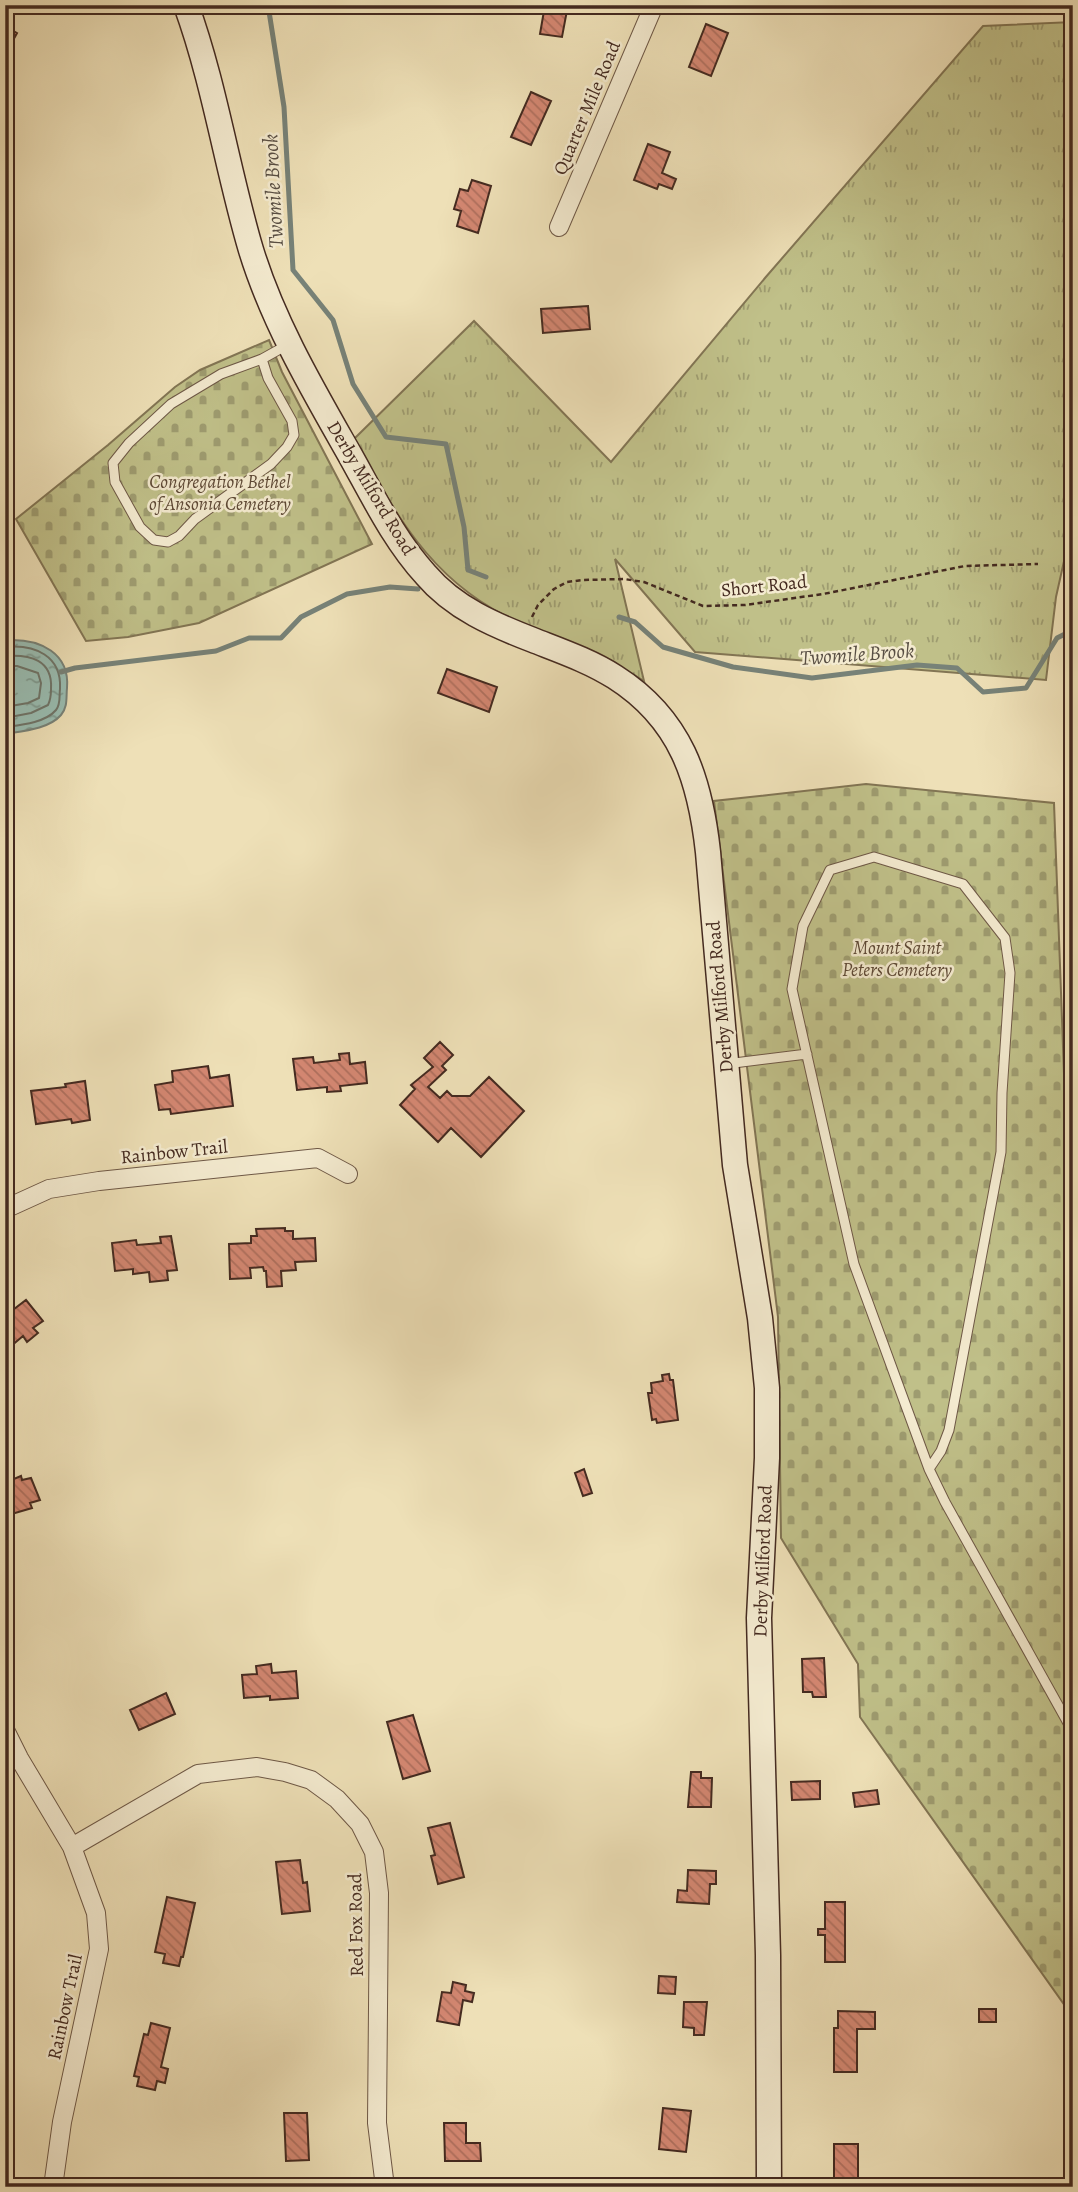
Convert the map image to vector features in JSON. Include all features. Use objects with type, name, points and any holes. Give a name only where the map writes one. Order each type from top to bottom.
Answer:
[{"type":"main road","name":"Derby Milford Road","points":[[186,5],[209,76],[251,250],[267,294],[290,343],[356,465],[411,558],[427,577],[453,600],[478,616],[592,664],[616,677],[635,692],[670,729],[689,762],[704,815],[735,1165],[760,1318],[767,1388],[767,1458],[759,1618],[768,1955],[769,2187]]},
{"type":"street","name":"Quarter Mile Road","points":[[559,227],[654,5]]},
{"type":"street","name":"Rainbow Trail","points":[[5,1209],[49,1189],[99,1181],[318,1158],[348,1174]]},
{"type":"street","name":"Rainbow Trail","points":[[5,1730],[12,1762],[72,1847],[96,1913],[99,1949],[62,2122],[53,2187]]},
{"type":"street","name":"Red Fox Road","points":[[72,1847],[198,1774],[257,1767],[285,1772],[311,1780],[337,1799],[360,1824],[374,1852],[379,1893],[377,2123],[385,2187]]},
{"type":"lane","points":[[262,359],[268,378],[292,421],[294,435],[271,464],[195,519],[179,536],[168,542],[154,540],[140,527],[115,482],[113,463],[129,443],[171,404],[221,374],[262,359],[290,343]]},
{"type":"lane","points":[[929,1469],[942,1451],[949,1430],[1001,1152],[1010,973],[1005,939],[962,884],[874,857],[830,870],[803,926],[792,989],[854,1264],[929,1469],[1073,1732]]},
{"type":"lane","points":[[725,1064],[807,1054]]},
{"type":"path","name":"Short Road","points":[[523,636],[538,605],[554,589],[567,582],[624,579],[644,582],[703,606],[745,605],[823,594],[965,566],[1038,564]]},
{"type":"green space","points":[[1073,22],[1073,521],[1056,597],[1046,680],[695,652],[615,559],[644,681],[610,662],[521,624],[477,599],[433,561],[415,539],[383,491],[354,439],[474,321],[611,462],[765,278],[983,26]]},
{"type":"green space","name":"Congregation Bethel of Ansonia Cemetery","points":[[269,340],[282,372],[372,544],[199,623],[128,637],[86,641],[16,519],[175,387],[200,370]]},
{"type":"green space","name":"Mount Saint Peters Cemetery","points":[[866,784],[1054,803],[1066,1128],[1073,1178],[1073,2017],[860,1717],[858,1664],[781,1538],[778,1317],[714,801]]},
{"type":"water","points":[[5,641],[32,642],[51,651],[64,666],[67,688],[65,709],[56,720],[35,729],[5,734]]},
{"type":"building","points":[[545,5],[568,5],[562,37],[540,34]]},
{"type":"building","points":[[706,24],[728,33],[711,76],[689,67]]},
{"type":"building","points":[[5,26],[17,33],[5,55]]},
{"type":"building","points":[[531,92],[551,101],[531,145],[511,137]]},
{"type":"building","points":[[648,144],[670,152],[662,173],[676,179],[672,189],[659,184],[657,189],[634,180]]},
{"type":"building","points":[[472,180],[491,186],[478,233],[457,226],[461,211],[454,209],[460,189],[468,191]]},
{"type":"building","points":[[588,306],[590,329],[543,333],[541,309]]},
{"type":"building","points":[[447,669],[497,687],[489,712],[438,693]]},
{"type":"building","points":[[440,1042],[453,1055],[442,1066],[446,1070],[428,1087],[440,1098],[447,1091],[452,1096],[470,1096],[489,1077],[524,1111],[481,1157],[451,1128],[438,1142],[400,1105],[415,1089],[411,1085],[433,1067],[424,1058]]},
{"type":"building","points":[[349,1053],[350,1064],[365,1062],[367,1083],[340,1086],[341,1091],[327,1092],[327,1087],[297,1090],[293,1059],[313,1057],[314,1063],[340,1060],[339,1054]]},
{"type":"building","points":[[208,1066],[210,1078],[229,1075],[233,1106],[171,1114],[170,1109],[159,1110],[155,1085],[173,1082],[172,1071]]},
{"type":"building","points":[[85,1081],[90,1120],[72,1123],[71,1119],[36,1124],[31,1091],[66,1087],[65,1084]]},
{"type":"building","points":[[285,1228],[285,1231],[293,1231],[293,1239],[315,1238],[316,1261],[295,1262],[296,1270],[281,1271],[282,1286],[267,1287],[266,1271],[263,1267],[250,1268],[251,1278],[230,1279],[229,1244],[251,1243],[251,1236],[257,1236],[256,1229]]},
{"type":"building","points":[[171,1236],[177,1270],[167,1271],[168,1280],[150,1282],[149,1272],[133,1274],[133,1269],[115,1271],[112,1243],[136,1240],[137,1245],[161,1243],[160,1237]]},
{"type":"building","points":[[26,1300],[43,1321],[33,1328],[38,1333],[27,1342],[23,1336],[10,1347],[5,1343],[5,1316]]},
{"type":"building","points":[[669,1374],[670,1380],[673,1380],[678,1420],[657,1423],[656,1419],[652,1420],[648,1393],[652,1393],[651,1383],[663,1381],[662,1375]]},
{"type":"building","points":[[5,1453],[14,1479],[21,1476],[22,1480],[31,1478],[40,1500],[30,1503],[32,1508],[5,1516]]},
{"type":"building","points":[[584,1469],[592,1493],[583,1496],[575,1473]]},
{"type":"building","points":[[824,1658],[826,1697],[813,1697],[812,1692],[803,1692],[802,1659]]},
{"type":"building","points":[[271,1664],[272,1673],[296,1671],[298,1698],[244,1698],[242,1675],[257,1674],[256,1666]]},
{"type":"building","points":[[166,1693],[175,1714],[139,1730],[130,1710]]},
{"type":"building","points":[[413,1715],[430,1771],[403,1779],[387,1722]]},
{"type":"building","points":[[691,1772],[701,1772],[701,1778],[712,1778],[711,1807],[688,1807]]},
{"type":"building","points":[[820,1781],[820,1799],[792,1800],[791,1782]]},
{"type":"building","points":[[877,1790],[879,1804],[855,1807],[853,1793]]},
{"type":"building","points":[[450,1823],[464,1877],[438,1884],[431,1856],[435,1855],[428,1828]]},
{"type":"building","points":[[300,1860],[303,1883],[307,1882],[310,1911],[282,1914],[276,1862]]},
{"type":"building","points":[[688,1870],[716,1871],[716,1884],[710,1884],[709,1904],[677,1902],[678,1890],[687,1891]]},
{"type":"building","points":[[167,1897],[195,1903],[179,1966],[163,1963],[165,1954],[155,1952]]},
{"type":"building","points":[[825,1902],[845,1902],[845,1962],[825,1962],[825,1935],[818,1935],[818,1929],[825,1929]]},
{"type":"building","points":[[659,1976],[676,1977],[675,1994],[658,1993]]},
{"type":"building","points":[[453,1982],[466,1985],[465,1991],[474,1993],[472,2002],[463,2000],[459,2025],[437,2021],[442,1992],[451,1993]]},
{"type":"building","points":[[684,2002],[707,2002],[704,2035],[694,2035],[694,2028],[683,2027]]},
{"type":"building","points":[[979,2009],[996,2009],[996,2022],[979,2022]]},
{"type":"building","points":[[838,2011],[875,2012],[875,2029],[857,2029],[857,2072],[834,2072],[834,2028],[838,2028]]},
{"type":"building","points":[[151,2023],[170,2028],[161,2067],[168,2069],[165,2083],[157,2081],[155,2090],[137,2086],[139,2077],[134,2076],[144,2034],[148,2035]]},
{"type":"building","points":[[663,2108],[691,2111],[686,2152],[659,2149]]},
{"type":"building","points":[[284,2113],[307,2113],[309,2160],[286,2161]]},
{"type":"building","points":[[444,2123],[466,2123],[466,2143],[480,2143],[481,2161],[445,2161]]},
{"type":"building","points":[[834,2144],[858,2144],[858,2186],[834,2186]]},
{"type":"building","points":[[110,2180],[133,2182],[133,2187],[110,2187]]},
{"type":"waterway","name":"Twomile Brook","points":[[268,5],[284,107],[293,270],[333,320],[353,384],[386,437],[446,444],[464,527],[468,570],[486,577]]},
{"type":"waterway","points":[[61,672],[216,651],[249,638],[281,638],[301,617],[347,594],[390,587],[418,589]]},
{"type":"waterway","name":"Twomile Brook","points":[[619,617],[635,622],[663,647],[733,667],[812,678],[917,665],[957,668],[983,692],[1026,688],[1057,638],[1073,630]]}]
